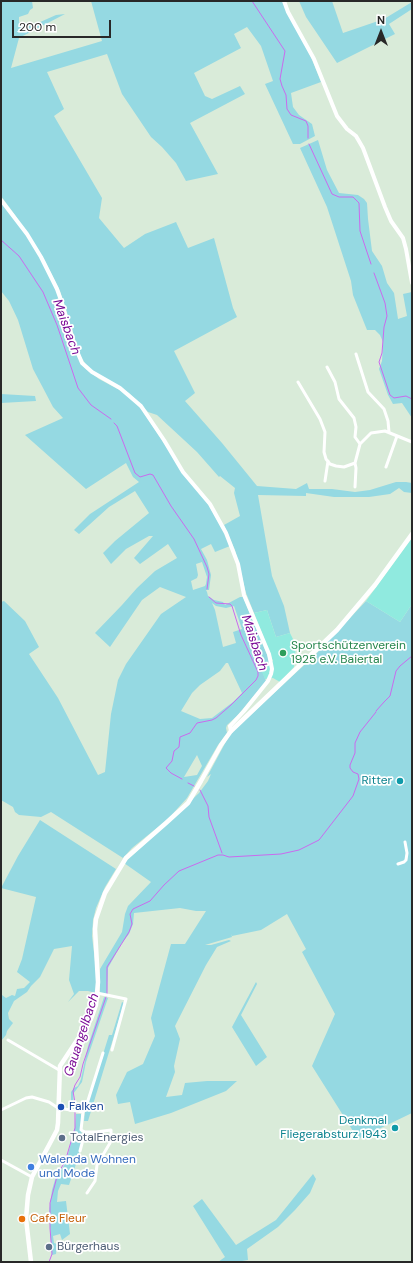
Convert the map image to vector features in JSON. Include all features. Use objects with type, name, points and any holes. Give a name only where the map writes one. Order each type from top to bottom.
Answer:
[{"type":"main road","points":[[31,1262],[27,1213],[28,1195],[32,1177],[56,1130],[59,1070],[61,1061],[91,1019],[96,1005],[96,919],[105,893],[113,877],[128,855],[166,824],[188,803],[202,782],[221,745],[231,731],[337,630],[385,573],[412,534]]},
{"type":"street","points":[[284,1],[288,12],[314,59],[337,116],[347,129],[356,136],[363,148],[385,207],[403,238],[412,283]]},
{"type":"street","points":[[1,200],[27,234],[41,257],[57,289],[74,344],[82,363],[92,372],[120,388],[141,406],[183,472],[210,504],[226,533],[238,564],[244,595],[269,654],[272,669],[268,681],[230,726],[231,731]]},
{"type":"street","points":[[356,354],[368,392],[384,410],[388,421],[389,432]]},
{"type":"street","points":[[327,367],[335,382],[340,399],[354,418],[356,437],[360,444]]},
{"type":"street","points":[[298,382],[320,419],[325,432],[324,452],[330,464],[344,467],[355,463]]},
{"type":"street","points":[[355,487],[355,463],[360,444],[371,433],[378,431],[389,432],[412,442]]},
{"type":"street","points":[[386,467],[397,436]]},
{"type":"street","points":[[325,481],[328,461]]},
{"type":"street","points":[[398,864],[406,860],[407,853],[405,842]]},
{"type":"street","points":[[97,993],[126,999],[112,1050]]},
{"type":"street","points":[[8,1040],[59,1070]]},
{"type":"street","points":[[87,1194],[95,1181],[97,1165],[111,1138],[111,1130],[85,1132],[81,1130],[83,1112],[85,1110],[103,1053]]},
{"type":"street","points":[[1,1110],[26,1098],[32,1097],[49,1102],[58,1108],[83,1112]]},
{"type":"street","points":[[80,1151],[85,1132]]},
{"type":"street","points":[[1,1160],[32,1177]]},
{"type":"shaded area","points":[[1,1],[32,1],[33,8],[28,14],[19,17],[19,22],[26,26],[38,23],[56,15],[65,14],[19,38],[11,68],[102,41],[91,1],[283,1],[311,57],[321,82],[291,93],[293,107],[299,115],[312,124],[315,136],[300,144],[293,144],[265,84],[273,81],[261,46],[247,27],[234,34],[241,48],[194,73],[205,96],[212,99],[240,86],[245,94],[190,123],[218,174],[186,181],[176,163],[151,137],[122,94],[107,54],[47,72],[64,109],[54,116],[102,198],[99,218],[124,248],[145,234],[176,222],[188,248],[214,238],[233,308],[237,317],[174,351],[195,393],[185,401],[257,486],[296,489],[307,483],[309,489],[332,489],[355,492],[370,490],[396,482],[412,483],[412,493],[404,492],[399,488],[390,494],[369,497],[334,497],[306,493],[306,496],[258,495],[272,576],[284,606],[290,633],[276,637],[267,610],[254,613],[246,593],[235,550],[224,525],[240,516],[234,493],[235,488],[220,476],[219,477],[197,452],[157,415],[148,412],[129,393],[93,373],[86,365],[80,355],[60,291],[45,261],[1,196]]},
{"type":"shaded area","points":[[299,1],[332,1],[343,33],[384,19],[412,2],[412,9],[389,24],[395,34],[337,63],[306,17]]},
{"type":"shaded area","points":[[318,140],[327,170],[339,193],[358,195],[367,203],[372,251],[382,266],[387,283],[394,293],[398,319],[407,316],[403,294],[412,292],[412,418],[402,403],[393,404],[388,395],[379,369],[382,361],[383,342],[380,335],[375,330],[367,330],[353,295],[351,281],[327,207],[300,148]]},
{"type":"shaded area","points":[[1,203],[23,229],[41,258],[59,297],[81,363],[99,379],[127,394],[142,410],[163,442],[208,504],[230,546],[215,552],[211,544],[201,549],[207,560],[211,575],[209,590],[206,590],[208,596],[214,600],[223,602],[225,605],[240,597],[243,597],[270,662],[260,665],[266,681],[237,716],[227,725],[227,733],[218,745],[187,798],[168,819],[132,848],[123,858],[51,812],[41,817],[19,815],[15,812],[13,807],[1,800],[1,602],[4,601],[25,621],[39,647],[29,654],[58,698],[98,775],[105,772],[111,714],[118,680],[126,664],[161,614],[186,597],[160,587],[142,600],[110,647],[95,633],[155,571],[177,558],[168,544],[140,564],[134,558],[153,536],[149,536],[126,549],[111,564],[103,553],[149,513],[135,491],[109,507],[79,534],[74,530],[90,514],[139,482],[133,477],[126,463],[86,489],[25,435],[63,418],[53,407],[33,369],[18,320],[9,301],[1,291]],"holes":[[[202,562],[207,577],[205,586],[193,590],[191,581],[197,578],[198,575],[196,564]],[[212,603],[216,606],[226,608],[234,606],[242,629],[233,632],[236,643],[223,647],[215,610]],[[226,663],[228,663],[242,693],[212,718],[200,719],[181,711],[192,693],[200,685],[220,671]],[[197,755],[202,766],[197,775],[184,777]]]},
{"type":"shaded area","points":[[1,394],[35,396],[36,401],[1,403]]},
{"type":"shaded area","points":[[412,538],[412,604],[400,622],[366,601]]},
{"type":"shaded area","points":[[366,601],[400,622],[412,604],[412,1113],[358,1139],[312,1066],[335,1014],[302,952],[306,949],[287,914],[261,930],[232,936],[231,934],[232,937],[205,945],[211,945],[229,940],[231,941],[217,947],[206,965],[175,1026],[180,1039],[174,1066],[175,1072],[166,1097],[182,1095],[185,1083],[237,1081],[226,1091],[171,1113],[135,1124],[130,1102],[118,1104],[116,1095],[127,1072],[143,1064],[155,1036],[151,1018],[171,944],[185,944],[206,911],[180,908],[134,913],[133,924],[129,934],[122,943],[108,968],[107,994],[100,993],[100,969],[122,932],[128,906],[151,882],[124,863],[199,793],[208,781],[211,774],[207,777],[230,734],[316,654]]},
{"type":"shaded area","name":"Sportschützenverein 1925 e.V. Baiertal","points":[[267,610],[276,637],[290,633],[296,645],[294,667],[280,682],[273,678],[265,679],[259,665],[273,661],[254,613]]},
{"type":"shaded area","points":[[40,820],[116,869],[105,887],[96,908],[93,920],[92,936],[96,970],[96,993],[79,991],[68,1002],[74,994],[69,980],[72,946],[54,949],[40,977],[27,992],[14,1001],[8,1013],[9,1019],[13,1023],[1,1041],[2,995],[6,998],[12,995],[15,996],[17,989],[24,988],[30,982],[17,972],[22,959],[36,897],[1,888]]},
{"type":"shaded area","points":[[256,982],[257,984],[241,1015],[267,1057],[256,1066],[232,1027]]},
{"type":"shaded area","points":[[104,997],[108,998],[86,1062],[82,1082],[73,1094],[74,1110],[72,1109],[71,1092],[78,1086],[81,1079],[88,1046]]},
{"type":"shaded area","points":[[122,1002],[124,1003],[88,1121],[84,1121],[85,1112],[109,1035],[112,1035]]},
{"type":"shaded area","points":[[76,1114],[81,1114],[81,1132],[83,1135],[77,1161],[69,1185],[61,1184],[58,1191],[57,1202],[66,1201],[70,1234],[62,1240],[60,1234],[53,1236],[54,1243],[57,1244],[56,1254],[52,1255],[49,1212],[52,1190],[57,1173],[62,1169],[66,1162],[75,1128]]},
{"type":"shaded area","points":[[313,1174],[316,1179],[310,1193],[278,1227],[247,1249],[248,1260],[218,1262],[225,1257],[193,1206],[202,1199],[236,1245],[276,1220]]},
{"type":"waterway","points":[[252,1],[285,51],[280,79],[286,95],[287,109],[291,115],[306,121],[308,126],[308,138]]},
{"type":"waterway","points":[[309,144],[332,194],[339,197],[353,197],[359,203],[360,231],[371,264]]},
{"type":"waterway","name":"Maisbach","points":[[1,240],[19,256],[43,292],[57,325],[78,388],[91,405],[111,419]]},
{"type":"waterway","points":[[374,273],[385,303],[387,316],[384,327],[382,353],[379,362],[390,395],[394,398],[406,396],[412,399]]},
{"type":"waterway","name":"Maisbach","points":[[114,423],[117,426],[135,473],[140,477],[150,474],[153,475],[171,506],[194,539],[209,574],[207,589]]},
{"type":"waterway","name":"Maisbach","points":[[182,779],[171,773],[166,768],[172,761],[174,751],[179,747],[180,737],[190,733],[197,723],[216,718],[231,705],[256,680],[258,676],[258,672],[241,635],[232,606],[230,604],[216,603],[209,597]]},
{"type":"waterway","name":"Gauangelbach","points":[[376,711],[390,696],[396,671],[412,656]]},
{"type":"waterway","name":"Gauangelbach","points":[[107,994],[107,967],[129,932],[132,924],[130,914],[133,909],[150,901],[179,871],[218,855],[229,857],[281,854],[299,850],[319,840],[353,796],[359,779],[358,774],[353,772],[350,768],[355,753],[355,743],[360,732],[376,712]]},
{"type":"waterway","name":"Maisbach","points":[[188,783],[194,786]]},
{"type":"waterway","name":"Maisbach","points":[[200,790],[208,806],[209,817],[222,853]]},
{"type":"waterway","name":"Gauangelbach","points":[[76,1109],[73,1091],[80,1077],[106,997]]},
{"type":"waterway","name":"Gauangelbach","points":[[49,1262],[52,1254],[50,1203],[58,1173],[65,1162],[75,1128],[75,1112]]},
{"type":"place","name":"Sportschützenverein 1925 e.V. Baiertal","points":[[283,653]]},
{"type":"place","name":"Ritter","points":[[400,781]]},
{"type":"place","name":"Falken","points":[[61,1107]]},
{"type":"place","name":"Denkmal Fliegerabsturz 1943","points":[[395,1128]]},
{"type":"place","name":"TotalEnergies","points":[[62,1138]]},
{"type":"place","name":"Walenda Wohnen und Mode","points":[[31,1167]]},
{"type":"place","name":"Cafe Fleur","points":[[22,1219]]},
{"type":"place","name":"Bürgerhaus","points":[[49,1247]]}]
